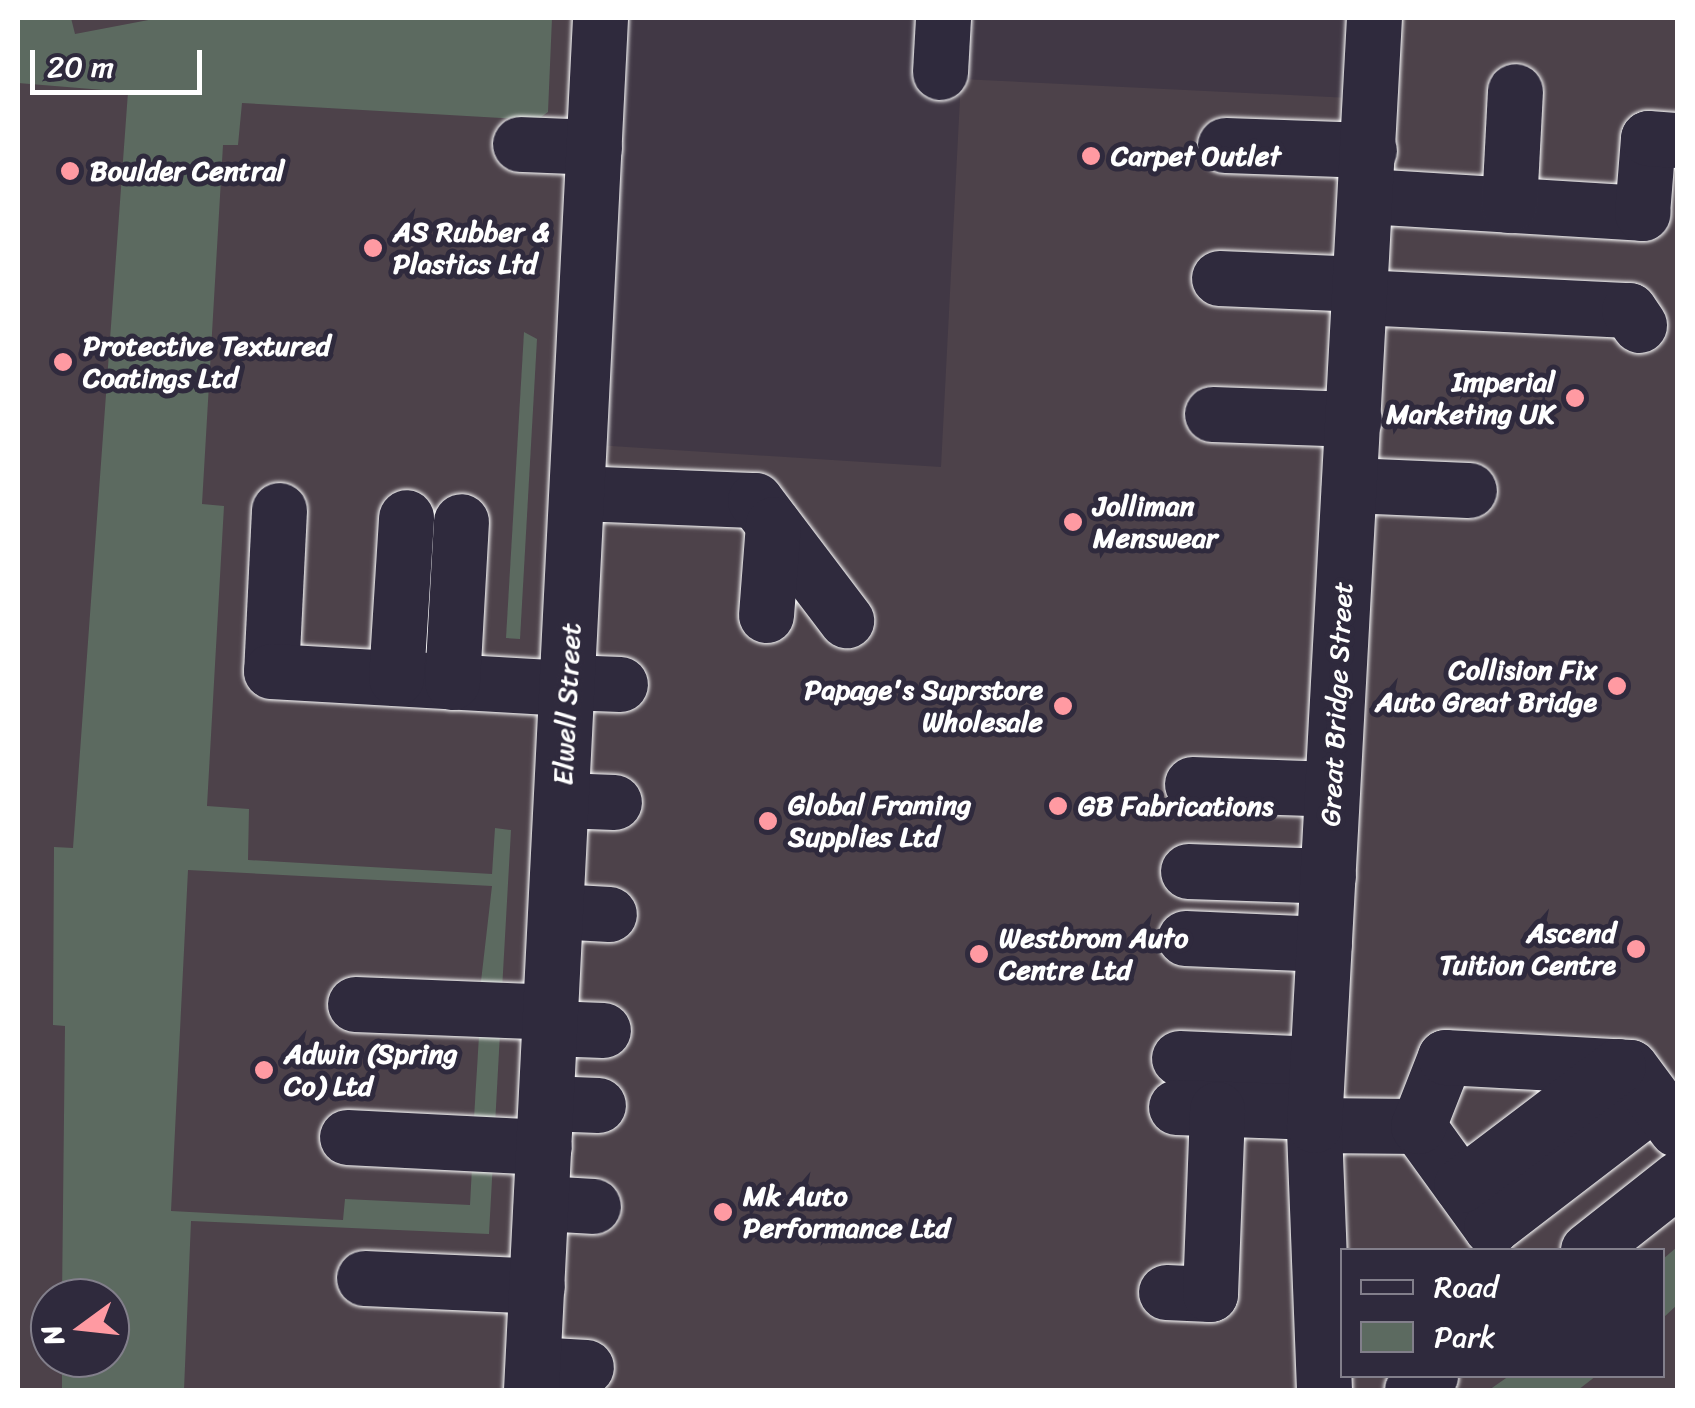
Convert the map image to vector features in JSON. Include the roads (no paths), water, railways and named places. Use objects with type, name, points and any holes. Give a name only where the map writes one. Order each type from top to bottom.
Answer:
[{"type":"street","name":"Elwell Street","points":[[550,1374],[537,1286],[567,1205],[550,1020],[583,912],[588,801],[577,493],[600,18]]},
{"type":"street","points":[[940,72],[943,18]]},
{"type":"street","name":"Great Bridge Street","points":[[1324,1390],[1315,1100],[1374,18]]},
{"type":"street","points":[[1509,205],[1514,92]]},
{"type":"street","points":[[1225,144],[1509,205],[1642,213],[1648,138],[1678,140]]},
{"type":"street","points":[[520,144],[594,147]]},
{"type":"street","points":[[1219,278],[1629,310],[1639,325]]},
{"type":"street","points":[[1213,397],[1354,402]]},
{"type":"street","points":[[1350,484],[1468,490]]},
{"type":"street","points":[[577,493],[755,500],[846,620]]},
{"type":"street","points":[[279,510],[271,671],[585,685]]},
{"type":"street","points":[[396,678],[406,517]]},
{"type":"street","points":[[452,682],[460,520]]},
{"type":"street","points":[[766,615],[773,524]]},
{"type":"street","points":[[1192,784],[1332,789]]},
{"type":"street","points":[[1188,871],[1328,876]]},
{"type":"street","points":[[1184,938],[1324,944]]},
{"type":"street","points":[[354,1004],[420,987],[603,1030]]},
{"type":"street","points":[[1418,1126],[1445,1057],[1650,1100]]},
{"type":"street","points":[[1166,1292],[1210,1294],[1190,1091],[1315,1100],[1418,1126],[1490,1227],[1650,1100]]},
{"type":"street","points":[[347,1137],[562,1118]]},
{"type":"street","points":[[1591,1248],[1678,1179]]},
{"type":"street","points":[[364,1278],[537,1286]]},
{"type":"place","name":"Carpet Outlet","points":[[1091,156]]},
{"type":"place","name":"Boulder Central","points":[[70,171]]},
{"type":"place","name":"AS Rubber & Plastics Ltd","points":[[373,248]]},
{"type":"place","name":"Protective Textured Coatings Ltd","points":[[63,362]]},
{"type":"place","name":"Imperial Marketing UK","points":[[1575,398]]},
{"type":"place","name":"Jolliman Menswear","points":[[1073,522]]},
{"type":"place","name":"Collision Fix Auto Great Bridge","points":[[1617,686]]},
{"type":"place","name":"Papage's Suprstore Wholesale","points":[[1063,706]]},
{"type":"place","name":"GB Fabrications","points":[[1058,806]]},
{"type":"place","name":"Global Framing Supplies Ltd","points":[[768,821]]},
{"type":"place","name":"Ascend Tuition Centre","points":[[1636,949]]},
{"type":"place","name":"Westbrom Auto Centre Ltd","points":[[979,954]]},
{"type":"place","name":"Adwin (Spring Co) Ltd","points":[[264,1070]]},
{"type":"place","name":"Mk Auto Performance Ltd","points":[[723,1212]]}]
